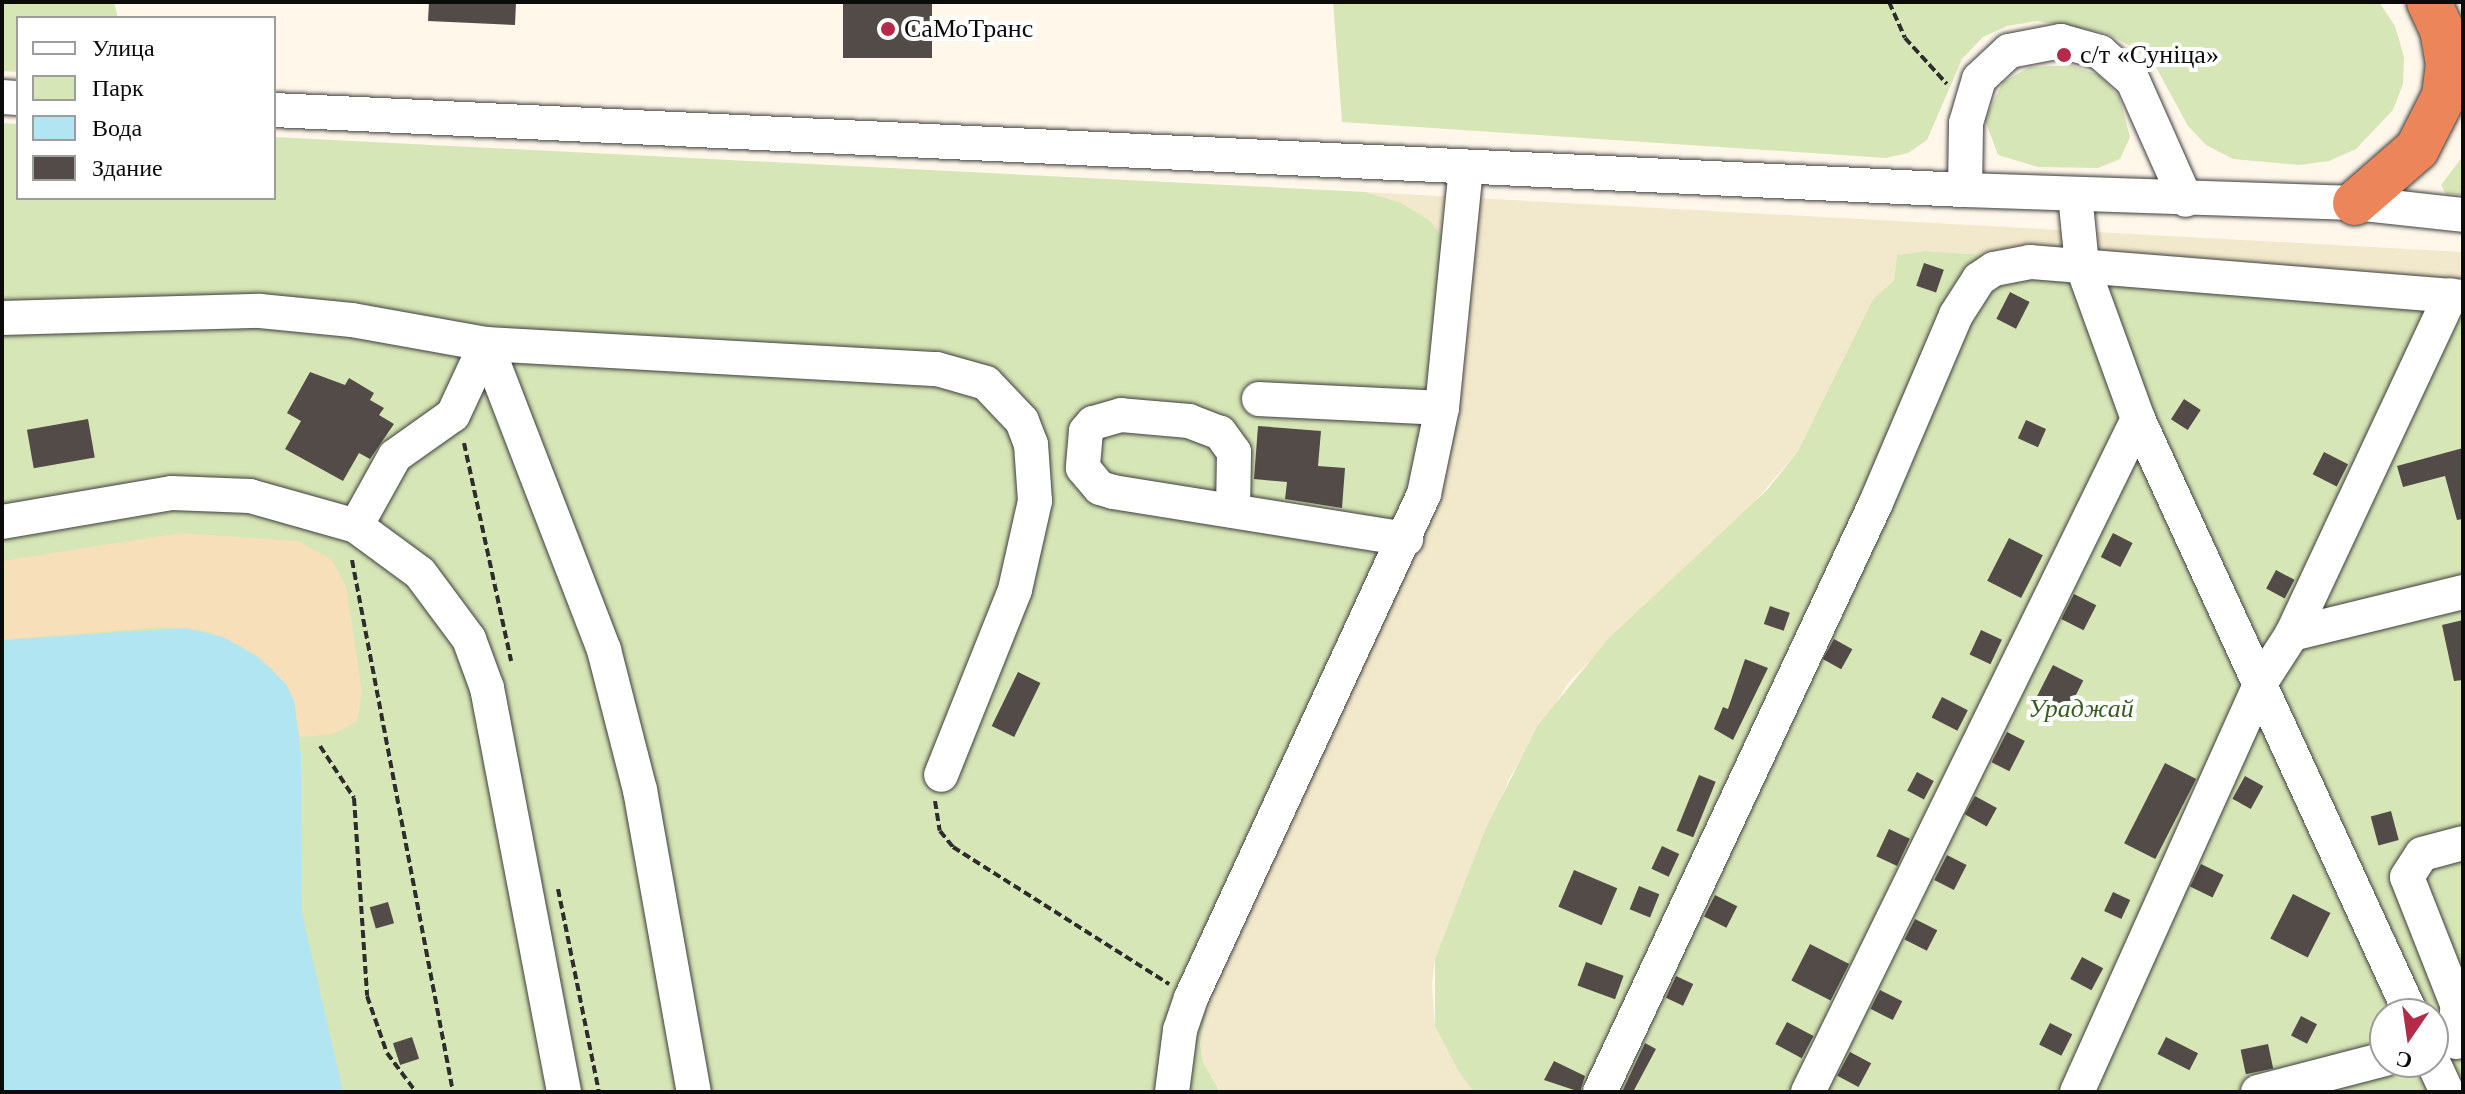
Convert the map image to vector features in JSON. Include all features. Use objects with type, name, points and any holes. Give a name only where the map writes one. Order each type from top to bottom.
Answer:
[{"type":"highway","points":[[2355,203],[2417,149],[2444,96],[2448,64],[2429,2]]},
{"type":"street","points":[[1965,190],[1971,101],[1979,79],[2009,51],[2061,41],[2100,52],[2133,81],[2186,200]]},
{"type":"street","points":[[276,110],[2186,200],[2355,203],[2463,215]]},
{"type":"street","points":[[1180,1084],[1191,998],[1406,539],[1432,469],[1442,408],[1466,167]]},
{"type":"street","points":[[2075,194],[2082,265],[2138,419],[2404,998]]},
{"type":"street","points":[[1600,1092],[1864,530],[1966,296],[1979,279],[2011,263],[2082,265],[2457,296],[2292,634],[2261,682],[2077,1092]]},
{"type":"street","points":[[2,318],[260,311],[352,320],[486,344],[937,369],[986,383],[1008,400],[1031,444],[1032,526],[1015,590],[941,775]]},
{"type":"street","points":[[356,526],[395,456],[453,415],[486,344]]},
{"type":"street","points":[[486,344],[578,572],[608,664],[640,790],[694,1092]]},
{"type":"street","points":[[1259,399],[1442,408]]},
{"type":"street","points":[[1808,1092],[2138,419]]},
{"type":"street","points":[[2,522],[195,492],[278,501],[356,526],[420,573],[456,616],[479,663],[564,1092]]},
{"type":"street","points":[[1233,511],[1406,539]]},
{"type":"street","points":[[2292,634],[2463,592]]},
{"type":"street","points":[[2449,1036],[2457,1004],[2407,877],[2422,854],[2463,843]]},
{"type":"street","points":[[2258,1092],[2369,1063]]},
{"type":"path","points":[[1889,2],[1905,38],[1943,82],[1971,101]]},
{"type":"path","points":[[357,587],[453,1092]]},
{"type":"path","points":[[320,746],[334,761],[354,798],[367,996],[387,1053],[416,1092]]},
{"type":"path","points":[[941,775],[934,813],[953,847],[1191,998]]},
{"type":"shaded area","points":[[1365,192],[2463,252],[2463,286],[1925,251],[1897,255],[1894,282],[1873,299],[1798,451],[1734,526],[1648,602],[1569,682],[1510,777],[1435,959],[1432,984],[1435,1026],[1474,1092],[1220,1092],[1203,1062],[1200,1044],[1209,1001],[1432,521],[1457,431],[1470,317],[1399,202]]},
{"type":"green space","points":[[2,2],[114,2],[118,16],[16,16],[16,72],[2,71]]},
{"type":"green space","points":[[1333,2],[2379,2],[2395,26],[2404,57],[2403,84],[2393,110],[2356,149],[2329,161],[2299,165],[2233,159],[2206,145],[2188,126],[2157,69],[2134,48],[2106,33],[2037,21],[2007,26],[1983,37],[1962,59],[1927,140],[1908,153],[1886,158],[1342,122]]},
{"type":"green space","points":[[2071,65],[2099,75],[2119,96],[2130,137],[2120,159],[2098,168],[2038,167],[1998,155],[1985,120],[2003,82],[2030,67]]},
{"type":"green space","points":[[2,123],[16,124],[16,200],[276,200],[276,137],[1365,192],[1399,202],[1429,220],[1447,242],[1470,289],[1457,431],[1432,521],[1209,1001],[1200,1044],[1203,1062],[1220,1092],[2,1092]]},
{"type":"green space","points":[[2463,156],[2463,195],[2446,194],[2441,185]]},
{"type":"green space","name":"Ураджай","points":[[1925,251],[2463,286],[2463,1092],[1474,1092],[1459,1072],[1435,1026],[1435,959],[1486,828],[1538,725],[1608,639],[1767,490],[1798,451],[1873,299],[1894,281],[1897,255]]},
{"type":"sand","points":[[181,533],[298,541],[331,559],[346,586],[362,691],[357,721],[333,734],[300,737],[294,701],[273,669],[241,646],[205,631],[164,627],[2,640],[2,561]]},
{"type":"water","points":[[185,628],[223,637],[258,657],[286,684],[294,701],[301,755],[302,913],[343,1092],[2,1092],[2,640]]},
{"type":"building","points":[[429,2],[516,2],[515,25],[428,21]]},
{"type":"building","name":"СаМоТранс","points":[[843,2],[932,2],[932,58],[843,58]]},
{"type":"building","points":[[1924,263],[1944,270],[1936,293],[1916,286]]},
{"type":"building","points":[[2010,292],[2030,302],[2016,329],[1996,319]]},
{"type":"building","points":[[310,372],[345,385],[349,378],[374,393],[370,400],[384,408],[379,415],[394,424],[370,459],[359,453],[343,481],[285,449],[301,421],[287,413]]},
{"type":"building","points":[[2184,399],[2201,410],[2188,430],[2171,419]]},
{"type":"building","points":[[88,419],[95,457],[34,468],[27,430]]},
{"type":"building","points":[[2026,420],[2046,429],[2038,447],[2018,438]]},
{"type":"building","points":[[1258,426],[1321,431],[1318,466],[1345,468],[1342,508],[1285,499],[1287,482],[1254,479]]},
{"type":"building","points":[[2463,448],[2463,519],[2457,520],[2445,476],[2403,487],[2397,466]]},
{"type":"building","points":[[2324,452],[2348,464],[2337,487],[2313,474]]},
{"type":"building","points":[[2113,533],[2133,543],[2120,567],[2101,557]]},
{"type":"building","points":[[2009,538],[2043,555],[2021,598],[1987,581]]},
{"type":"building","points":[[2276,570],[2295,580],[2285,598],[2266,589]]},
{"type":"building","points":[[2074,594],[2096,605],[2084,630],[2061,619]]},
{"type":"building","points":[[1770,606],[1790,613],[1784,631],[1764,624]]},
{"type":"building","points":[[2463,620],[2463,680],[2454,681],[2442,625]]},
{"type":"building","points":[[1981,630],[2002,640],[1990,664],[1970,654]]},
{"type":"building","points":[[1834,639],[1852,649],[1841,669],[1823,659]]},
{"type":"building","points":[[1745,659],[1768,668],[1733,740],[1714,729],[1723,707],[1728,709]]},
{"type":"building","points":[[2053,665],[2083,680],[2067,713],[2037,697]]},
{"type":"building","points":[[1018,672],[1040,683],[1014,737],[992,726]]},
{"type":"building","points":[[1942,697],[1968,710],[1957,731],[1932,717]]},
{"type":"building","points":[[2007,732],[2025,741],[2009,771],[1992,762]]},
{"type":"building","points":[[2165,763],[2196,779],[2155,859],[2124,843]]},
{"type":"building","points":[[1917,772],[1934,781],[1924,799],[1907,791]]},
{"type":"building","points":[[1699,775],[1716,782],[1693,837],[1677,831]]},
{"type":"building","points":[[2245,776],[2263,786],[2251,809],[2232,799]]},
{"type":"building","points":[[1975,796],[1997,808],[1987,826],[1965,814]]},
{"type":"building","points":[[2391,811],[2399,840],[2378,845],[2371,816]]},
{"type":"building","points":[[1889,829],[1910,839],[1897,866],[1876,856]]},
{"type":"building","points":[[1662,846],[1679,854],[1669,877],[1651,869]]},
{"type":"building","points":[[1947,855],[1967,865],[1954,890],[1934,880]]},
{"type":"building","points":[[2201,864],[2223,875],[2213,897],[2190,886]]},
{"type":"building","points":[[1574,870],[1617,888],[1602,925],[1558,907]]},
{"type":"building","points":[[1639,886],[1659,894],[1650,917],[1630,909]]},
{"type":"building","points":[[2113,892],[2130,900],[2121,919],[2104,911]]},
{"type":"building","points":[[2293,894],[2330,913],[2308,958],[2270,939]]},
{"type":"building","points":[[1715,895],[1737,906],[1726,928],[1704,916]]},
{"type":"building","points":[[388,902],[394,923],[376,928],[370,907]]},
{"type":"building","points":[[1915,919],[1937,930],[1927,951],[1905,939]]},
{"type":"building","points":[[1810,944],[1849,964],[1831,1001],[1791,981]]},
{"type":"building","points":[[2082,957],[2103,968],[2091,990],[2070,979]]},
{"type":"building","points":[[1586,962],[1624,976],[1615,999],[1577,985]]},
{"type":"building","points":[[1676,976],[1693,984],[1683,1006],[1666,998]]},
{"type":"building","points":[[1880,990],[1902,1001],[1893,1020],[1870,1009]]},
{"type":"building","points":[[2301,1016],[2317,1024],[2307,1044],[2291,1036]]},
{"type":"building","points":[[1787,1022],[1813,1036],[1802,1058],[1775,1044]]},
{"type":"building","points":[[2050,1023],[2072,1034],[2061,1056],[2039,1044]]},
{"type":"building","points":[[412,1037],[419,1059],[400,1065],[393,1043]]},
{"type":"building","points":[[2166,1037],[2198,1053],[2189,1070],[2157,1054]]},
{"type":"building","points":[[1645,1043],[1656,1049],[1633,1092],[1622,1092]]},
{"type":"building","points":[[2268,1044],[2273,1068],[2246,1074],[2241,1050]]},
{"type":"building","points":[[1850,1052],[1871,1063],[1859,1087],[1837,1076]]},
{"type":"building","points":[[1554,1061],[1585,1076],[1580,1092],[1544,1080]]},
{"type":"place","name":"СаМоТранс","points":[[888,29]]},
{"type":"place","name":"с/т «Суніца»","points":[[2064,55]]}]
